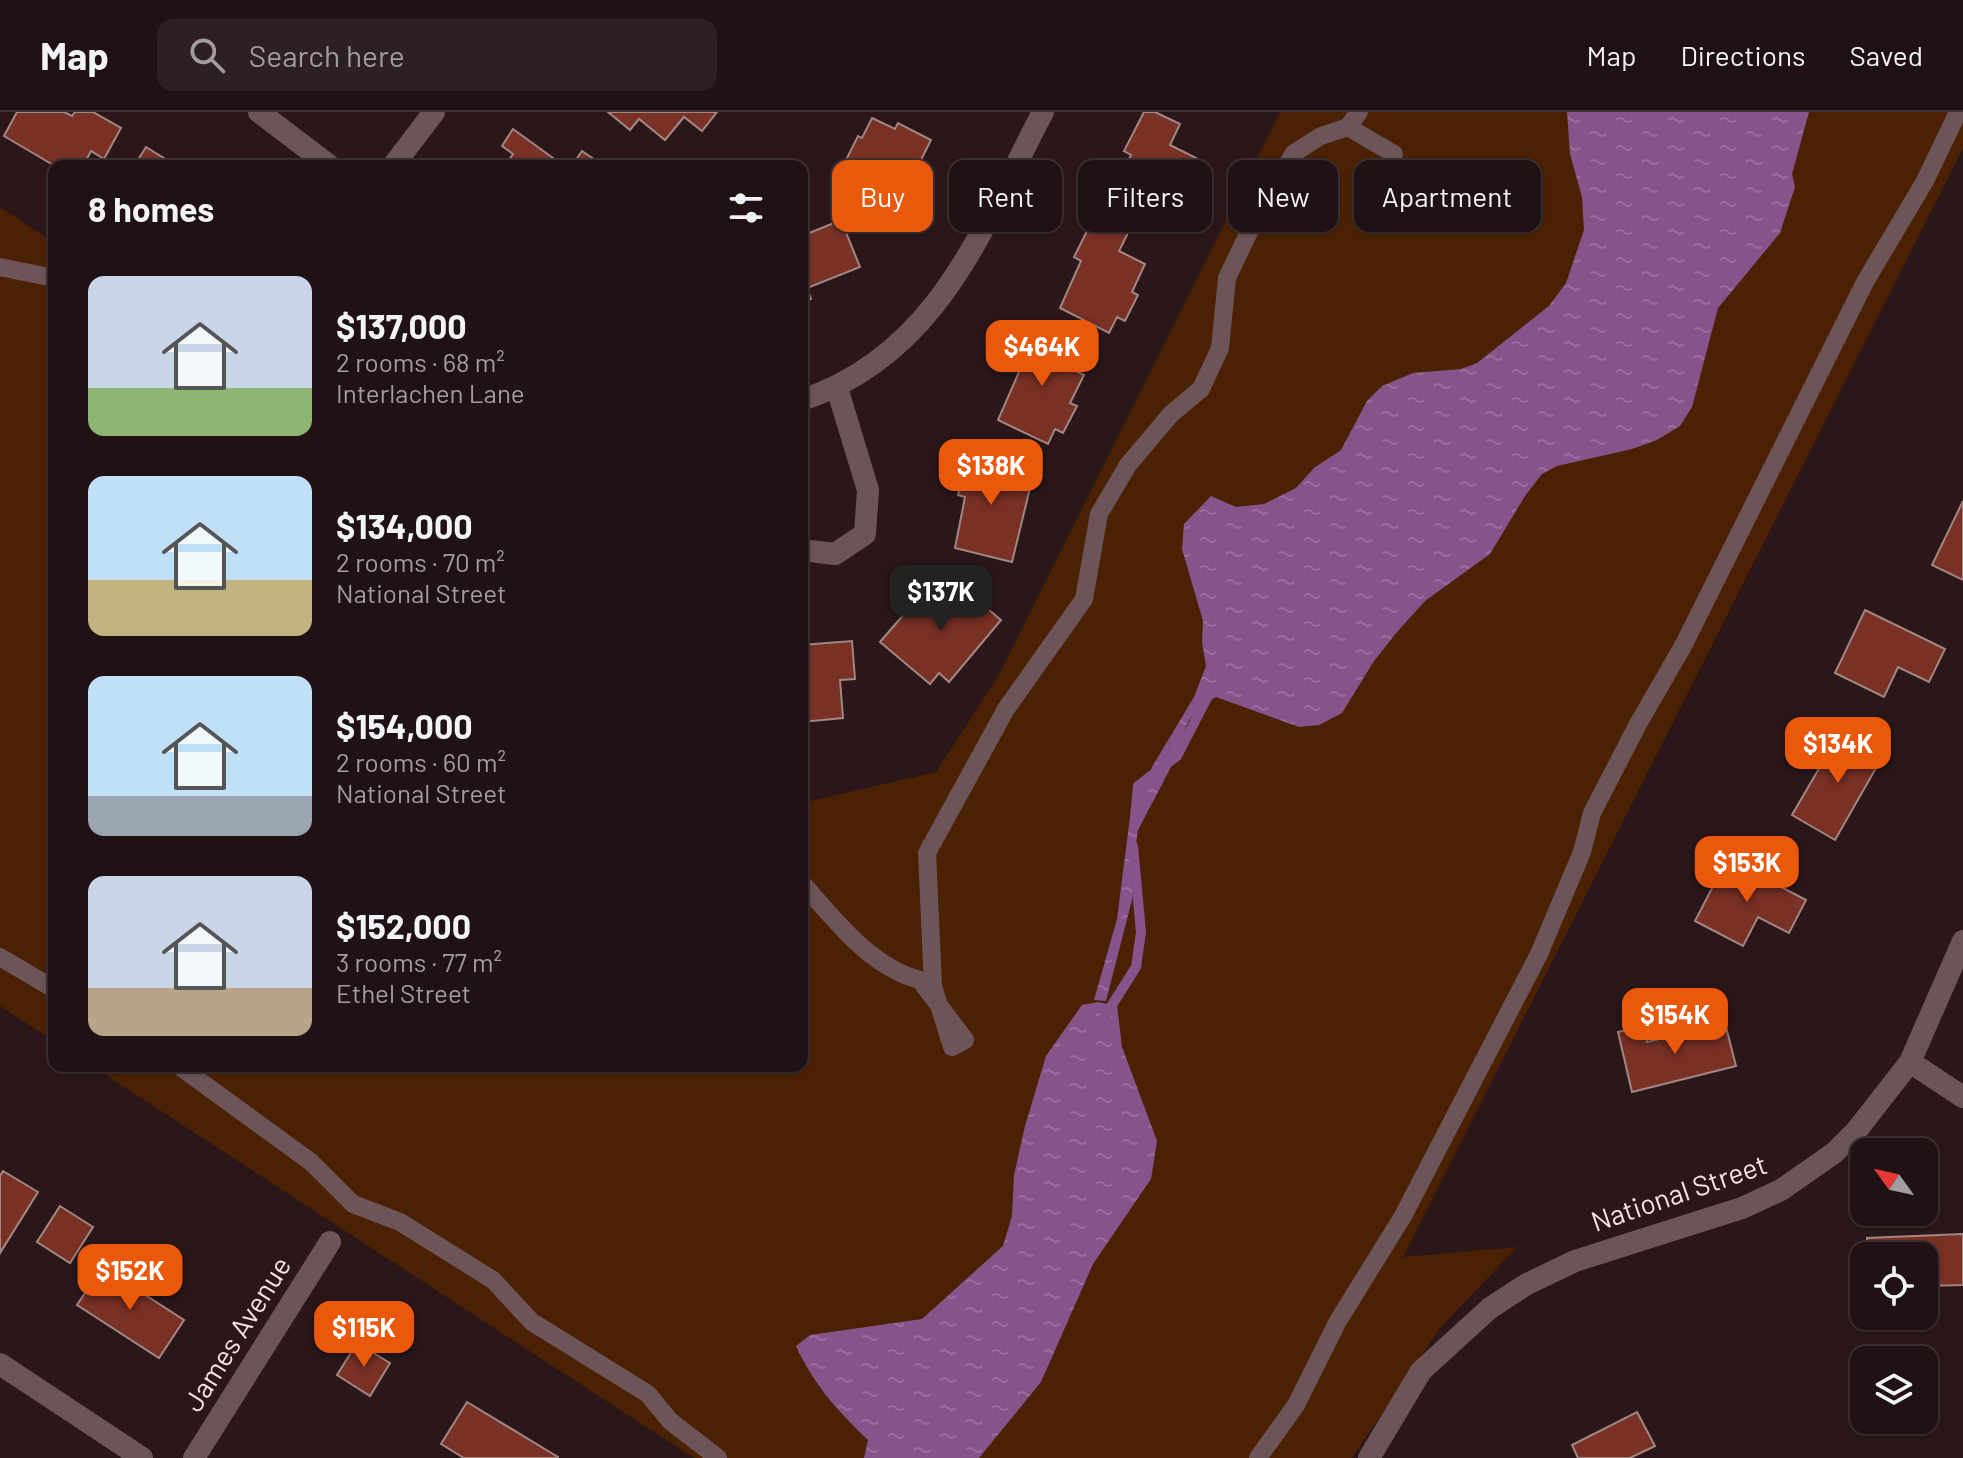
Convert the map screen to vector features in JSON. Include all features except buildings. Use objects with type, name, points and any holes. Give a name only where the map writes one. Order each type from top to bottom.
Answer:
[{"type":"street","points":[[259,112],[322,160]]},
{"type":"street","points":[[398,160],[434,112]]},
{"type":"street","points":[[808,398],[837,388],[911,334],[954,282],[1043,112]]},
{"type":"street","points":[[808,551],[835,554],[865,534],[868,490],[837,388]]},
{"type":"street","name":"National Street","points":[[1369,1458],[1421,1371],[1490,1308],[1527,1284],[1575,1261],[1742,1208],[1781,1190],[1834,1153],[1857,1130],[1910,1062],[1963,941]]},
{"type":"street","points":[[1910,1062],[1963,1097]]},
{"type":"street","name":"James Avenue","points":[[194,1458],[330,1242]]},
{"type":"street","points":[[0,1364],[142,1458]]},
{"type":"lane","points":[[1258,1458],[1296,1405],[1338,1321],[1403,1216],[1539,954],[1582,852],[1592,813],[1683,646],[1865,282],[1925,181],[1958,112]]},
{"type":"lane","points":[[808,890],[842,928],[894,973],[920,980],[946,1019],[933,986],[927,853],[1006,709],[1084,599],[1099,514],[1128,465],[1171,414],[1201,389],[1220,348],[1227,278],[1259,211],[1294,153],[1353,120],[1394,154]]},
{"type":"lane","points":[[0,267],[48,277]]},
{"type":"lane","points":[[0,957],[48,985]]},
{"type":"lane","points":[[187,1072],[311,1162],[353,1204],[400,1222],[493,1280],[532,1322],[648,1394],[670,1421],[718,1458]]},
{"type":"shaded area","points":[[1280,112],[1963,112],[1963,148],[1403,1257],[1517,1247],[1440,1328],[1352,1458],[694,1458],[101,1072],[808,1072],[808,802],[936,772],[999,675],[1228,216],[1228,232],[1338,232],[1338,160],[1256,160]]},
{"type":"shaded area","points":[[0,207],[48,239],[48,1037],[0,1006]]},
{"type":"water","points":[[1567,112],[1809,112],[1792,174],[1795,187],[1780,233],[1718,308],[1692,407],[1680,426],[1657,440],[1632,449],[1557,466],[1542,474],[1490,554],[1425,601],[1374,661],[1342,713],[1319,725],[1299,727],[1216,697],[1196,710],[1138,830],[1131,876],[1133,896],[1106,1001],[1094,1000],[1117,919],[1130,817],[1152,767],[1194,697],[1206,666],[1203,621],[1182,549],[1184,524],[1211,496],[1236,507],[1264,504],[1296,488],[1314,468],[1341,450],[1367,401],[1382,386],[1413,373],[1461,369],[1477,363],[1549,306],[1566,283],[1584,230],[1582,197],[1570,154]]},
{"type":"water","points":[[1098,1002],[1117,1006],[1122,1047],[1157,1141],[1151,1179],[1093,1264],[1041,1382],[979,1458],[864,1458],[868,1440],[827,1396],[796,1346],[810,1335],[922,1319],[1003,1246],[1012,1216],[1014,1175],[1025,1126],[1046,1056],[1082,1005]]},
{"type":"waterway","points":[[1135,818],[1138,786],[1177,756],[1207,698]]},
{"type":"waterway","points":[[1105,1016],[1136,967],[1141,932],[1133,846]]}]
